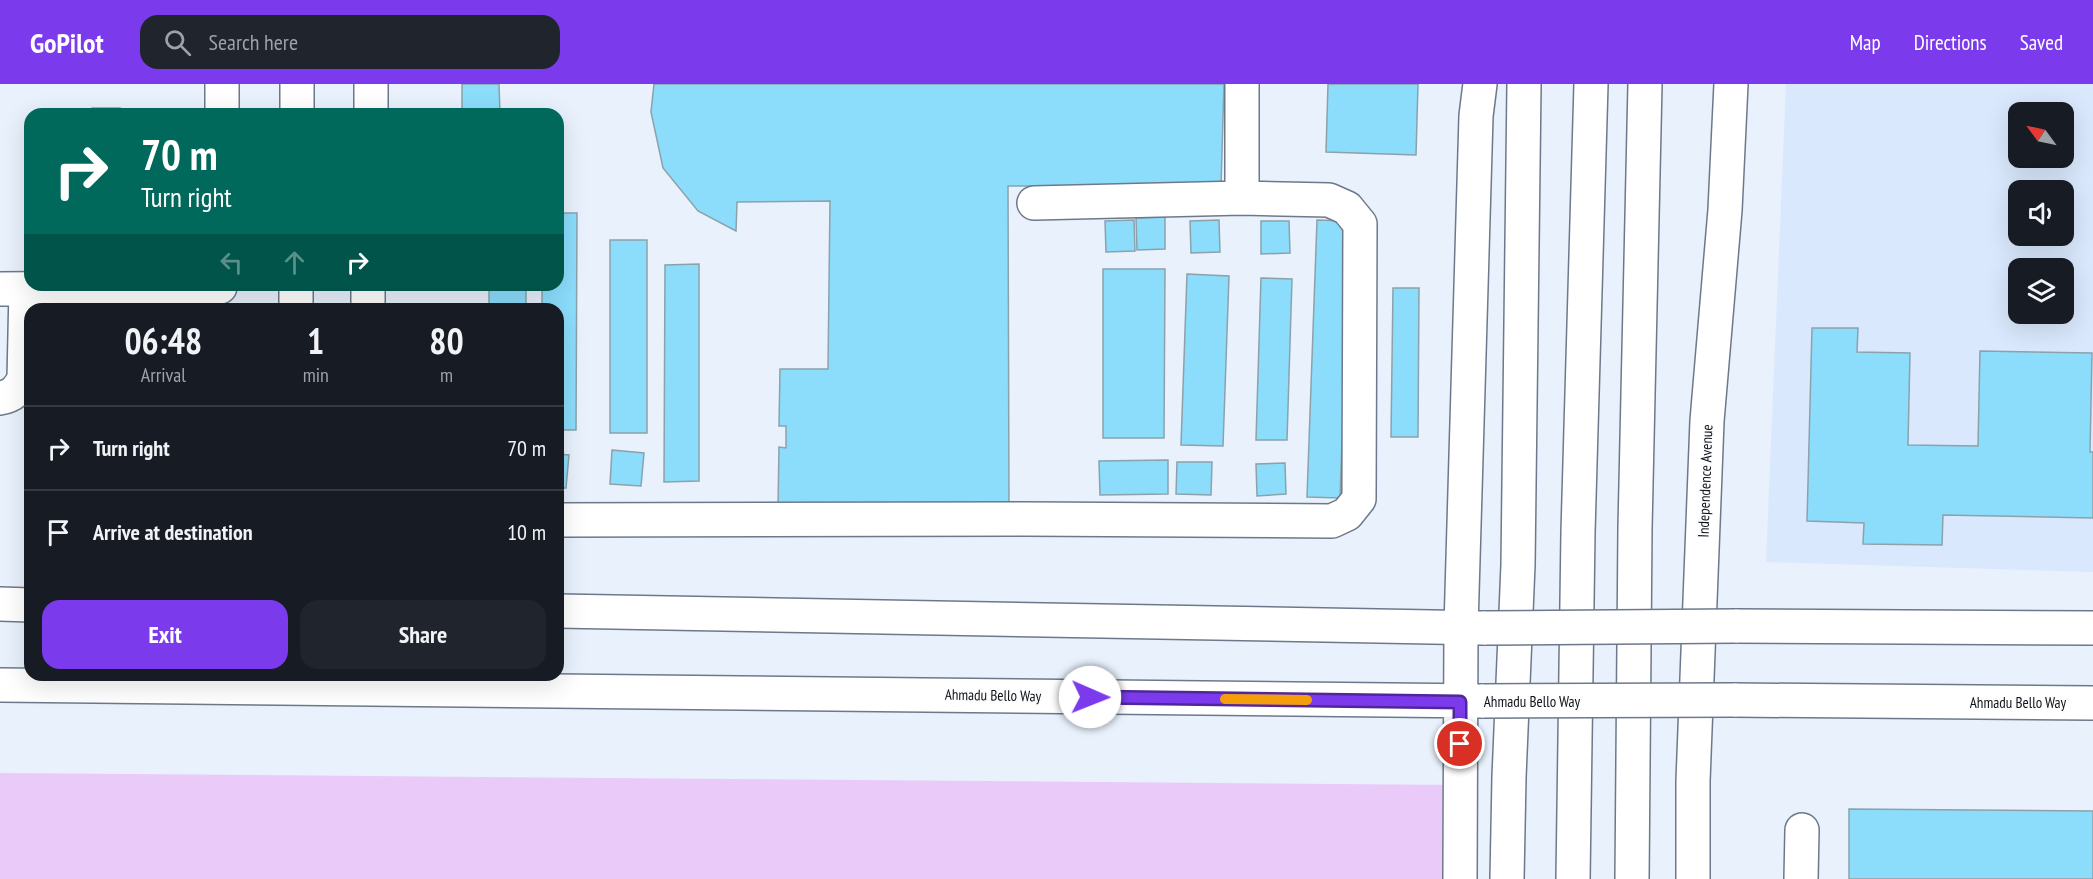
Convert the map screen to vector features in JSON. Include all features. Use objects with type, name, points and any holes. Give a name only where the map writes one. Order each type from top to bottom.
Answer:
[{"type":"main road","points":[[222,84],[222,108]]},
{"type":"main road","points":[[297,84],[297,108]]},
{"type":"main road","points":[[371,84],[371,108]]},
{"type":"main road","points":[[1242,84],[1242,198]]},
{"type":"main road","points":[[1460,879],[1472,702],[1474,628],[1476,116],[1480,84]]},
{"type":"main road","points":[[1508,879],[1509,777],[1518,565],[1524,84]]},
{"type":"main road","points":[[1573,879],[1578,532],[1591,84]]},
{"type":"main road","points":[[1632,879],[1635,528],[1645,84]]},
{"type":"main road","name":"Independence Avenue","points":[[1693,879],[1694,781],[1707,421],[1725,210],[1731,84]]},
{"type":"main road","points":[[564,520],[1037,519],[1332,522],[1347,514],[1359,499],[1360,224],[1347,208],[1329,200],[1242,198],[1034,203]]},
{"type":"main road","points":[[0,398],[11,396],[18,390],[24,379],[13,289]]},
{"type":"main road","points":[[96,291],[220,294]]},
{"type":"main road","points":[[0,604],[24,605]]},
{"type":"main road","points":[[564,611],[1474,628],[1736,626],[2093,628]]},
{"type":"main road","name":"Ahmadu Bello Way","points":[[0,685],[218,681],[361,682],[1472,702],[1734,700],[2093,703]]},
{"type":"main road","points":[[1801,879],[1802,830]]},
{"type":"shaded area","points":[[1786,84],[2093,84],[2093,572],[1766,562]]},
{"type":"shaded area","points":[[0,773],[1460,785],[1458,879],[0,879]]},
{"type":"building","points":[[462,84],[499,84],[500,108],[462,108]]},
{"type":"building","points":[[654,84],[1224,84],[1221,186],[1008,186],[1009,506],[778,507],[779,447],[786,448],[786,426],[779,426],[780,369],[828,369],[830,201],[737,202],[736,231],[698,211],[663,168],[651,112]]},
{"type":"building","points":[[1328,84],[1418,84],[1416,155],[1326,152]]},
{"type":"building","points":[[564,213],[577,213],[576,430],[564,430],[564,303],[542,303],[542,291],[564,291]]},
{"type":"building","points":[[1165,217],[1165,249],[1137,250],[1136,218]]},
{"type":"building","points":[[1134,220],[1135,251],[1106,252],[1105,221]]},
{"type":"building","points":[[1219,220],[1220,252],[1191,253],[1190,221]]},
{"type":"building","points":[[1317,220],[1350,221],[1340,498],[1307,497]]},
{"type":"building","points":[[1261,221],[1289,221],[1290,253],[1261,254]]},
{"type":"building","points":[[610,240],[647,240],[647,433],[610,433]]},
{"type":"building","points":[[699,264],[699,481],[664,482],[665,265]]},
{"type":"building","points":[[1103,269],[1165,269],[1164,438],[1103,438]]},
{"type":"building","points":[[1187,274],[1229,276],[1223,446],[1181,445]]},
{"type":"building","points":[[1261,278],[1292,279],[1287,440],[1256,440]]},
{"type":"building","points":[[1393,288],[1419,288],[1418,437],[1391,437]]},
{"type":"building","points":[[489,291],[526,291],[526,303],[489,303]]},
{"type":"building","points":[[1812,328],[1858,328],[1857,352],[1910,353],[1908,445],[1978,446],[1980,351],[2092,353],[2090,452],[2093,452],[2093,518],[1943,515],[1942,545],[1863,544],[1864,523],[1807,521]]},
{"type":"building","points":[[612,450],[644,453],[641,486],[610,484]]},
{"type":"building","points":[[564,455],[569,455],[566,488],[564,488]]},
{"type":"building","points":[[1168,460],[1168,494],[1100,495],[1099,461]]},
{"type":"building","points":[[1177,462],[1212,462],[1211,495],[1176,494]]},
{"type":"building","points":[[1285,463],[1286,494],[1257,496],[1256,464]]},
{"type":"building","points":[[1849,809],[2093,811],[2093,879],[1849,879]]},
{"type":"slow traffic","points":[[1225,699],[1307,700]]},
{"type":"route","points":[[1090,697],[1460,702],[1460,744]]}]
